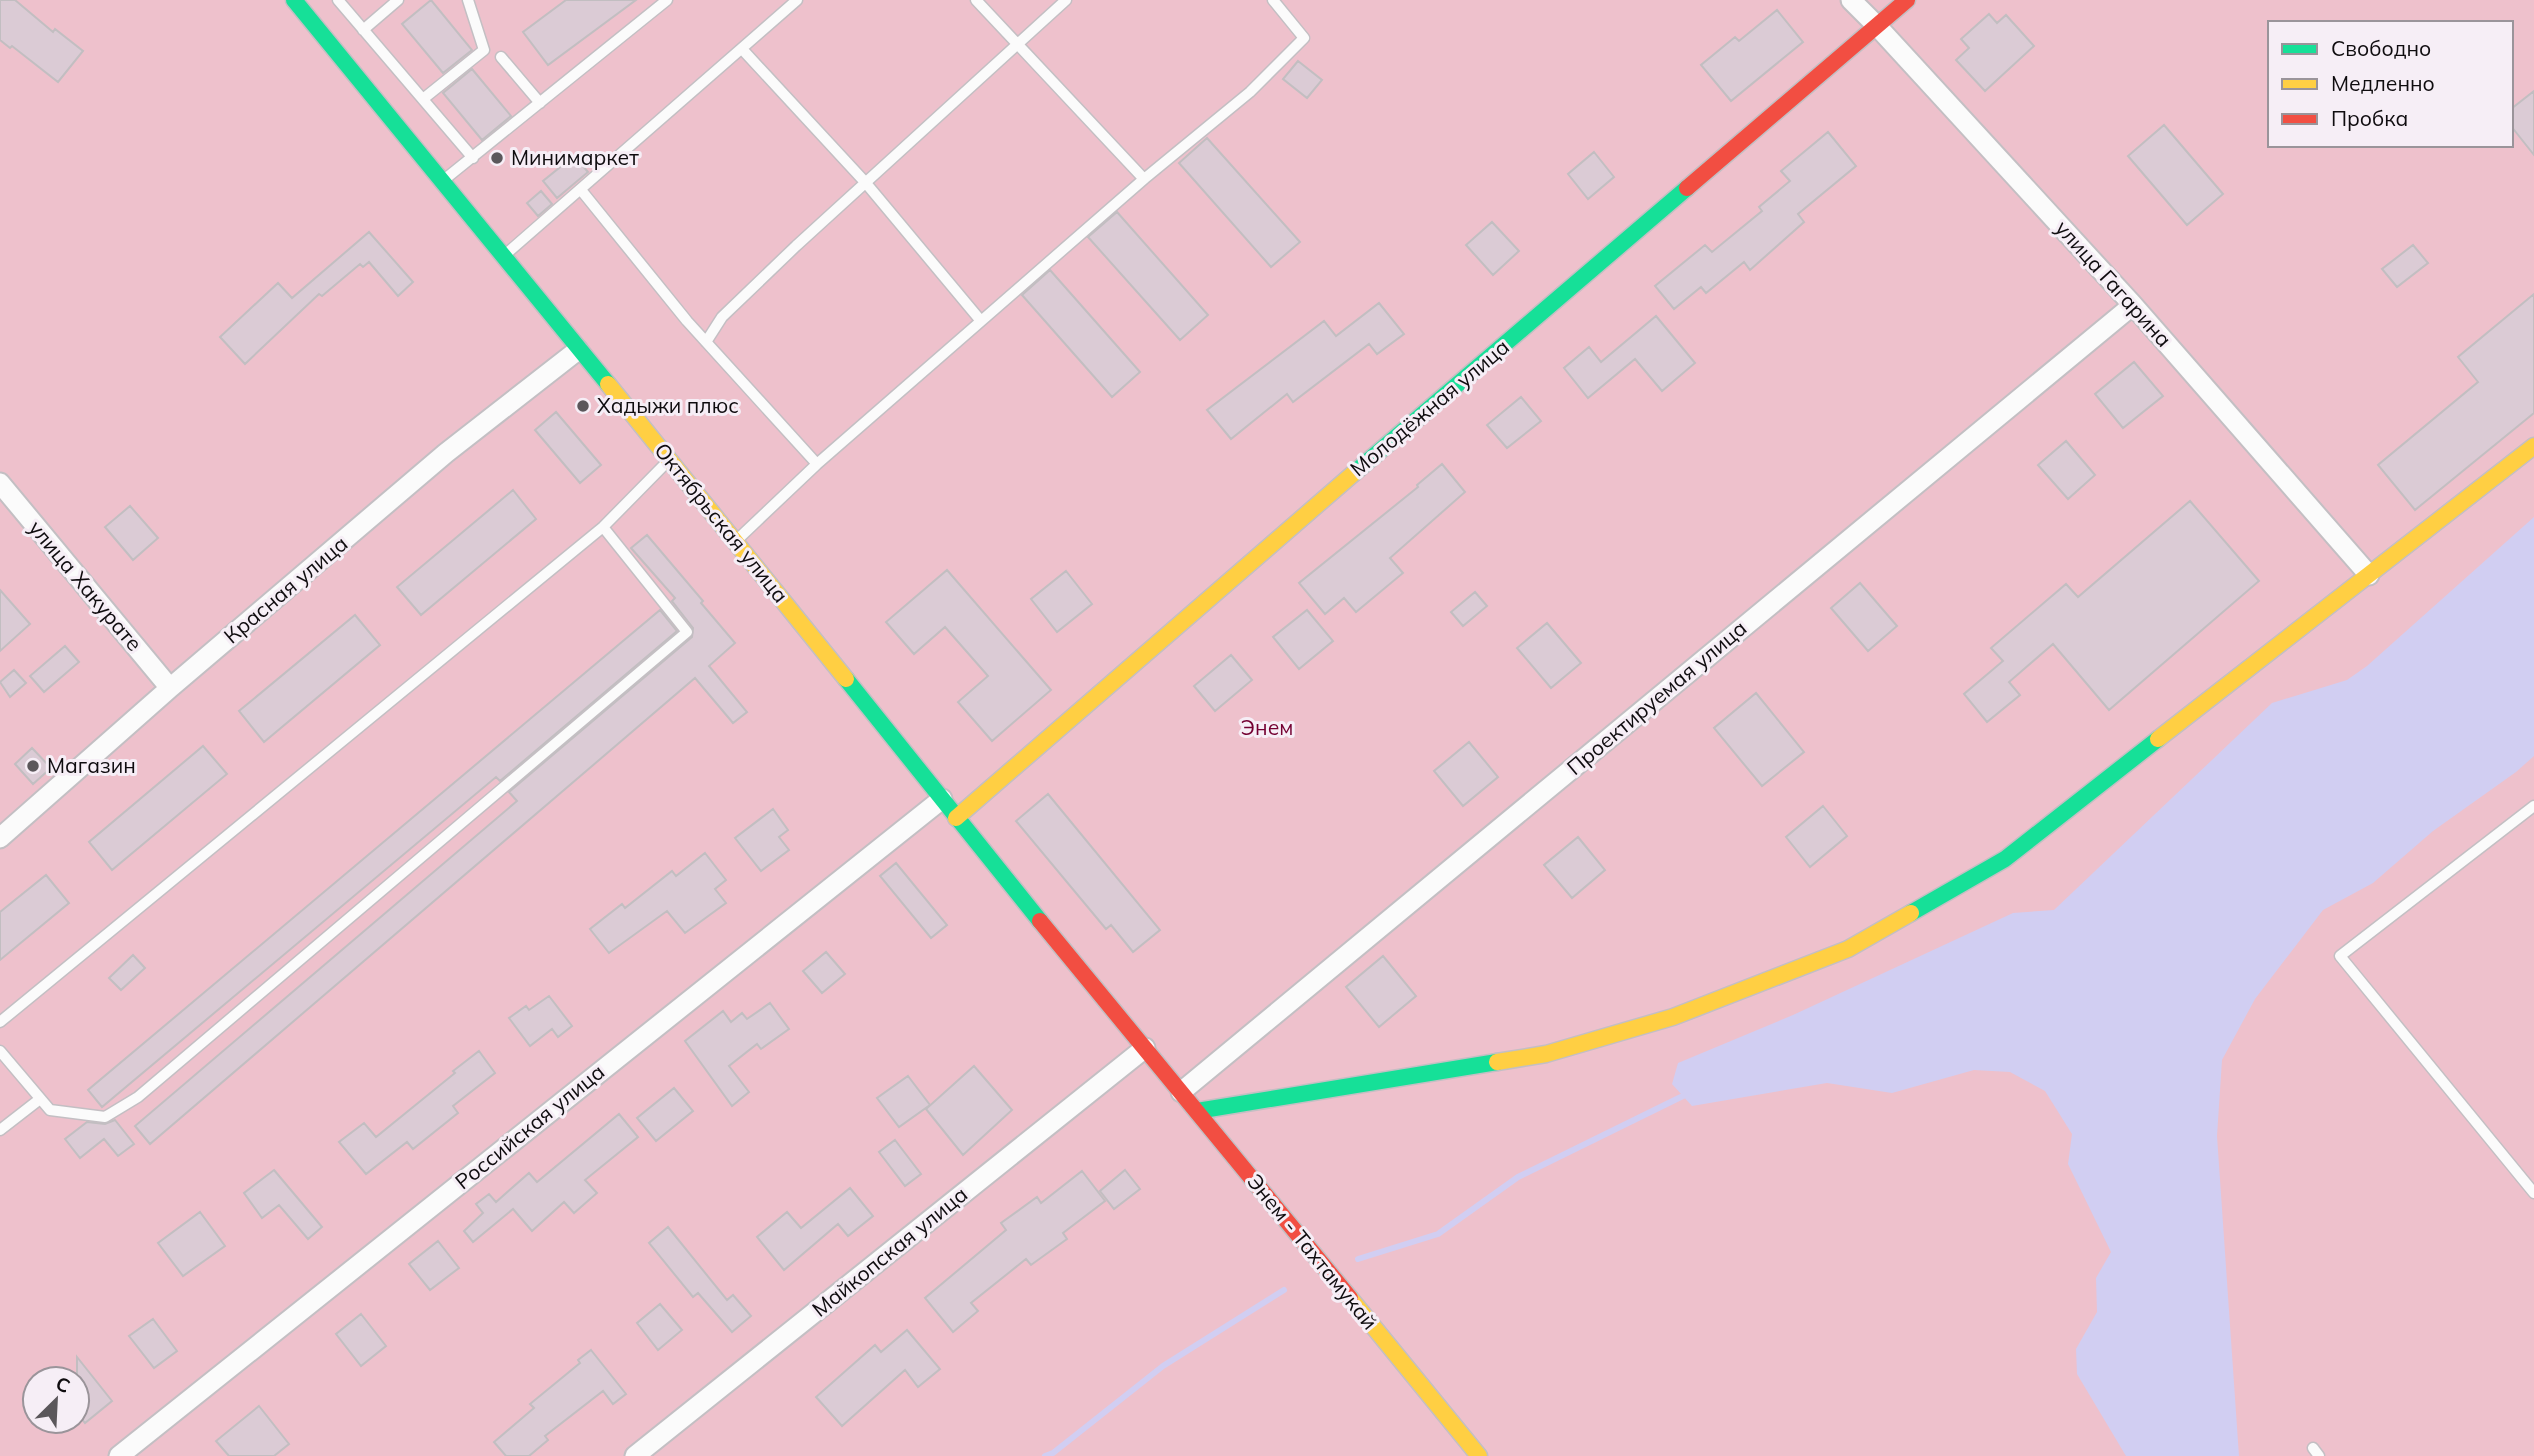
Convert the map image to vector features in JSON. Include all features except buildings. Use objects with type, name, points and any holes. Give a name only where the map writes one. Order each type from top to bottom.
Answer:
[{"type":"street","name":"Октябрьская улица","points":[[294,0],[737,541],[956,818],[1145,1048]]},
{"type":"street","name":"улица Гагарина","points":[[1851,0],[1878,26],[2133,304],[2369,575]]},
{"type":"street","name":"Молодёжная улица","points":[[956,818],[1246,565],[1907,0]]},
{"type":"street","name":"Проектируемая улица","points":[[1181,1092],[2133,304]]},
{"type":"street","name":"Красная улица","points":[[0,838],[170,688],[446,453],[578,350]]},
{"type":"street","points":[[1198,1111],[1546,1054],[1673,1017],[1848,949],[2005,859],[2534,446]]},
{"type":"street","name":"улица Хакурате","points":[[0,483],[170,688]]},
{"type":"street","name":"Российская улица","points":[[119,1456],[942,799]]},
{"type":"street","name":"Энем - Тахтамукай","points":[[1145,1048],[1479,1456]]},
{"type":"street","name":"Майкопская улица","points":[[635,1456],[1145,1048]]},
{"type":"lane","points":[[338,0],[473,158]]},
{"type":"lane","points":[[363,30],[398,0]]},
{"type":"lane","points":[[423,99],[484,50],[468,0]]},
{"type":"lane","points":[[442,181],[667,0]]},
{"type":"lane","points":[[503,257],[797,0]]},
{"type":"lane","points":[[976,0],[1144,179]]},
{"type":"lane","points":[[706,342],[722,317],[865,182],[1066,0]]},
{"type":"lane","points":[[737,541],[817,464],[1144,179],[1250,92],[1304,38],[1273,0]]},
{"type":"lane","points":[[742,49],[865,182],[981,321]]},
{"type":"lane","points":[[501,57],[540,103]]},
{"type":"lane","points":[[581,190],[706,342],[817,464]]},
{"type":"lane","points":[[0,1022],[603,527],[669,460]]},
{"type":"lane","points":[[0,1051],[50,1110],[105,1117],[138,1097],[687,632],[603,527]]},
{"type":"lane","points":[[2534,806],[2340,956],[2534,1193]]},
{"type":"lane","points":[[0,1130],[40,1099]]},
{"type":"green space","name":"Энем","points":[[0,0],[2534,0],[2534,1456],[0,1456]]},
{"type":"water","points":[[2534,517],[2534,756],[2516,772],[2433,831],[2373,883],[2323,910],[2255,999],[2222,1060],[2217,1136],[2239,1456],[2126,1456],[2077,1374],[2076,1349],[2097,1312],[2096,1278],[2111,1252],[2068,1164],[2072,1134],[2045,1091],[2010,1072],[1974,1070],[1892,1093],[1827,1083],[1692,1106],[1672,1084],[1678,1063],[1793,1015],[2013,913],[2054,910],[2272,703],[2347,680],[2367,666]]},
{"type":"waterway","points":[[1358,1259],[1438,1234],[1518,1177],[1689,1093]]},
{"type":"waterway","points":[[1045,1456],[1053,1453],[1163,1366],[1284,1290]]},
{"type":"traffic: fast","points":[[294,0],[608,384]]},
{"type":"traffic: fast","points":[[1354,473],[1687,188]]},
{"type":"traffic: fast","points":[[846,679],[1040,921]]},
{"type":"traffic: fast","points":[[1911,913],[2005,859],[2158,739]]},
{"type":"traffic: fast","points":[[1197,1111],[1497,1062]]},
{"type":"traffic: slow","points":[[608,384],[846,679]]},
{"type":"traffic: slow","points":[[2158,739],[2534,446]]},
{"type":"traffic: slow","points":[[956,818],[1354,473]]},
{"type":"traffic: slow","points":[[1497,1062],[1546,1054],[1673,1017],[1848,949],[1911,913]]},
{"type":"traffic: slow","points":[[1350,1298],[1479,1456]]},
{"type":"traffic: jam","points":[[1687,188],[1907,0]]},
{"type":"traffic: jam","points":[[1040,921],[1350,1298]]},
{"type":"place","name":"Минимаркет","points":[[497,158]]},
{"type":"place","name":"Хадыжи плюс","points":[[583,406]]},
{"type":"place","name":"Магазин","points":[[33,766]]}]
